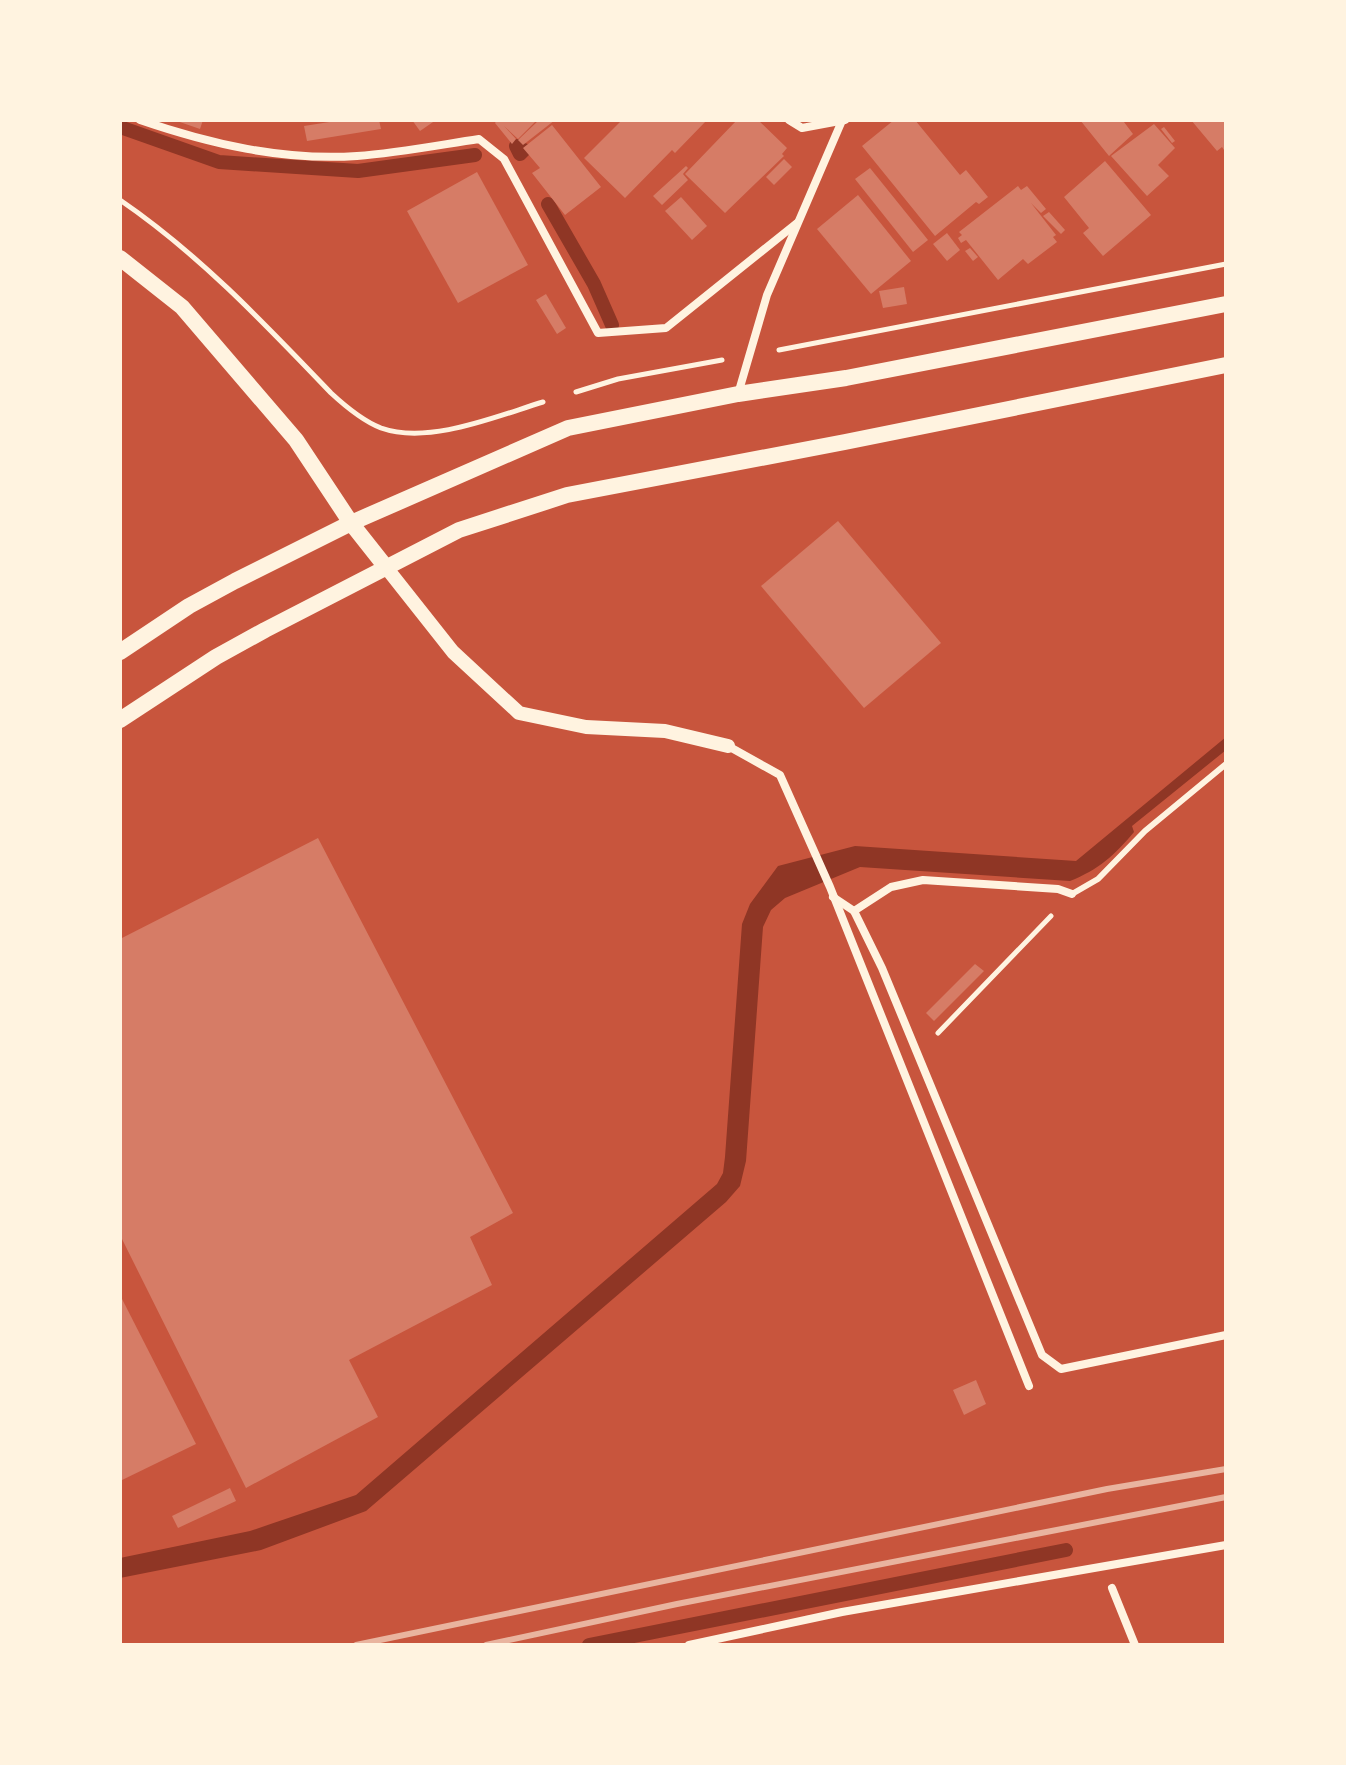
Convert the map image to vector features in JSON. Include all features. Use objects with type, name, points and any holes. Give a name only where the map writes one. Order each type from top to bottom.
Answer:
[{"type":"main road","points":[[120,258],[182,307],[296,440],[351,523],[385,566]]},
{"type":"main road","points":[[120,652],[189,606],[351,523],[568,428],[1226,304]]},
{"type":"main road","points":[[120,720],[216,657],[385,566],[459,530],[567,495],[1226,365]]},
{"type":"street","points":[[140,120],[239,149],[294,155],[356,156],[479,139],[504,159],[598,333],[666,328],[797,223]]},
{"type":"street","points":[[789,120],[802,128],[842,121]]},
{"type":"street","points":[[738,394],[767,295],[842,121]]},
{"type":"street","points":[[385,566],[453,652],[519,713],[586,727],[665,731],[728,746],[780,775],[811,841],[1029,1386]]},
{"type":"street","points":[[854,911],[891,887],[923,880],[1058,889],[1072,894]]},
{"type":"street","points":[[831,892],[854,911],[882,968],[1042,1355],[1061,1369],[1226,1335]]},
{"type":"street","points":[[689,1645],[842,1612],[1226,1545]]},
{"type":"street","points":[[1112,1588],[1135,1645]]},
{"type":"lane","points":[[1072,894],[1098,879],[1145,831],[1226,764]]},
{"type":"path","points":[[918,1053],[1072,894]]},
{"type":"shaded area","points":[[1226,737],[1226,750],[1132,826],[1134,832],[1113,855],[1098,867],[1070,881],[860,867],[785,898],[771,910],[763,927],[746,1161],[740,1186],[726,1202],[366,1511],[261,1550],[120,1578],[120,1558],[250,1531],[356,1495],[717,1184],[723,1173],[725,1157],[742,924],[750,904],[778,866],[855,846],[1076,861]]},
{"type":"building","points":[[174,120],[203,120],[200,129]]},
{"type":"building","points":[[342,120],[379,120],[381,129],[307,141],[304,126]]},
{"type":"building","points":[[412,120],[436,120],[420,131]]},
{"type":"building","points":[[497,120],[537,120],[518,139],[504,126],[516,139],[512,144],[495,123]]},
{"type":"building","points":[[539,120],[555,120],[523,145],[518,140]]},
{"type":"building","points":[[622,120],[707,120],[625,198],[584,158]]},
{"type":"building","points":[[737,120],[758,120],[787,148],[782,154],[784,156],[725,213],[685,174]]},
{"type":"building","points":[[894,120],[915,120],[960,175],[966,170],[988,197],[979,204],[976,202],[935,236],[862,146]]},
{"type":"building","points":[[1080,120],[1127,120],[1124,122],[1133,134],[1109,156]]},
{"type":"building","points":[[1191,120],[1226,120],[1226,153],[1222,147],[1217,151]]},
{"type":"building","points":[[1154,124],[1175,148],[1158,165],[1169,176],[1147,196],[1111,156]]},
{"type":"building","points":[[552,125],[601,187],[565,215],[532,173],[540,168],[523,148]]},
{"type":"building","points":[[1164,127],[1175,141],[1172,143],[1161,129]]},
{"type":"building","points":[[784,159],[792,167],[774,185],[766,177]]},
{"type":"building","points":[[1105,161],[1151,215],[1103,256],[1083,233],[1089,228],[1064,197]]},
{"type":"building","points":[[686,166],[688,168],[683,174],[688,180],[662,205],[653,196]]},
{"type":"building","points":[[870,168],[928,240],[913,252],[855,179]]},
{"type":"building","points":[[477,172],[528,265],[458,303],[407,211]]},
{"type":"building","points":[[1018,186],[1021,190],[1027,186],[1046,209],[1041,213],[1031,203],[1056,235],[1053,237],[1057,242],[1028,264],[1023,259],[998,280],[966,240],[961,243],[958,238],[962,235],[959,232]]},
{"type":"building","points":[[858,195],[911,261],[871,294],[817,229]]},
{"type":"building","points":[[681,197],[707,226],[692,240],[665,211]]},
{"type":"building","points":[[1049,212],[1065,230],[1061,234],[1043,216]]},
{"type":"building","points":[[947,233],[960,250],[947,261],[933,244]]},
{"type":"building","points":[[970,248],[978,257],[973,261],[965,251]]},
{"type":"building","points":[[904,287],[907,304],[883,308],[879,291]]},
{"type":"building","points":[[546,294],[566,328],[557,334],[536,300]]},
{"type":"building","points":[[838,521],[941,643],[864,708],[761,586]]},
{"type":"building","points":[[318,838],[513,1213],[470,1237],[492,1285],[349,1360],[378,1417],[246,1488],[120,1235],[120,939]]},
{"type":"building","points":[[975,964],[984,971],[934,1021],[926,1013]]},
{"type":"building","points":[[120,1295],[196,1444],[120,1481]]},
{"type":"building","points":[[976,1380],[986,1404],[964,1415],[953,1390]]},
{"type":"building","points":[[230,1488],[236,1501],[178,1528],[172,1516]]},
{"type":"waterway","points":[[120,127],[219,162],[358,171],[475,155]]},
{"type":"waterway","points":[[516,146],[520,154],[524,150]]},
{"type":"waterway","points":[[548,204],[594,284],[612,325]]},
{"type":"waterway","points":[[589,1645],[1066,1550]]},
{"type":"railway","points":[[356,1645],[1107,1489],[1226,1469]]},
{"type":"railway","points":[[486,1645],[677,1604],[1226,1497]]}]
